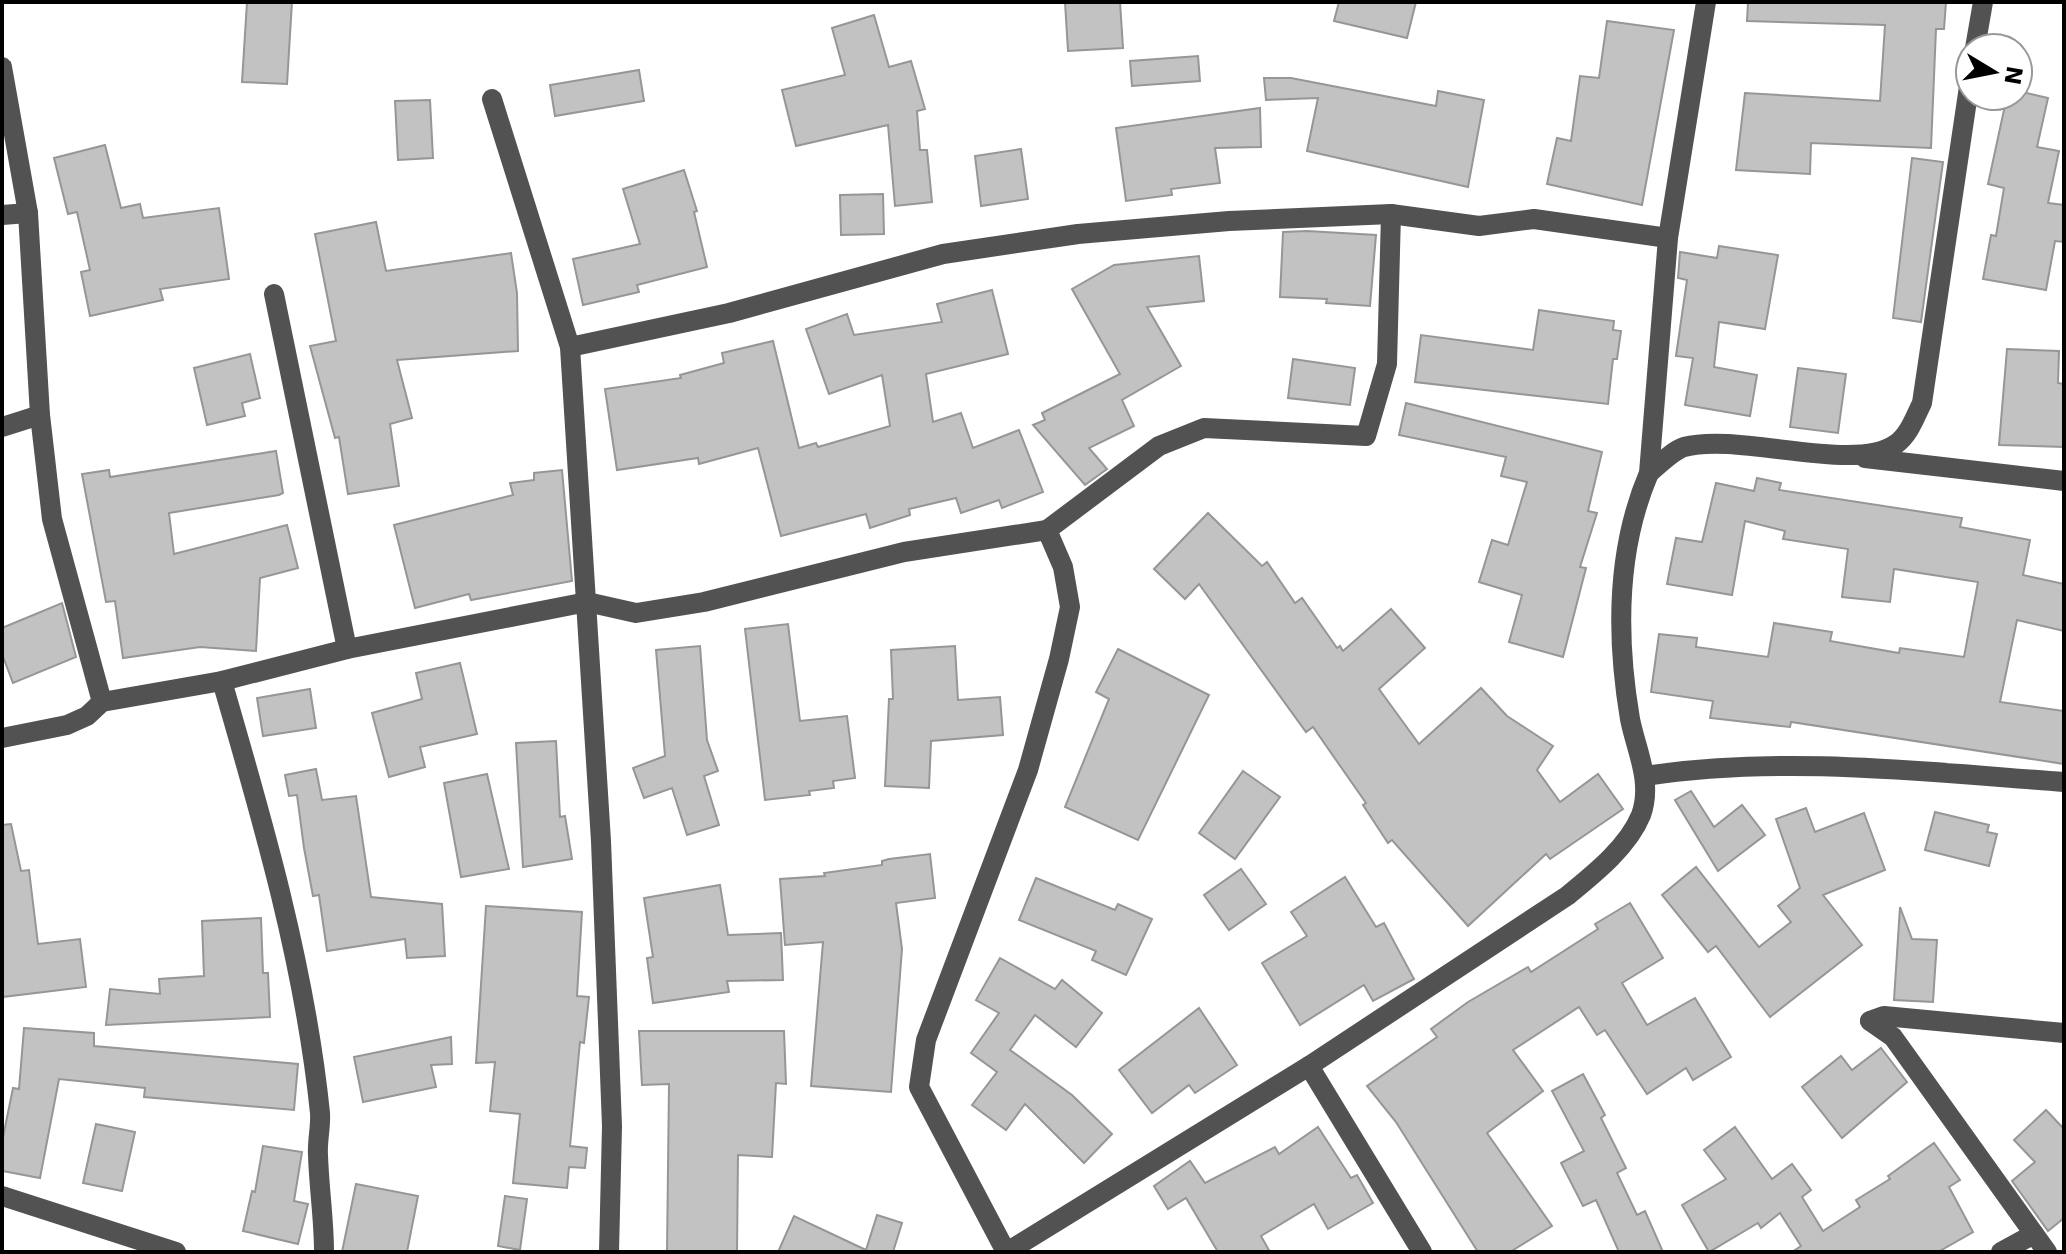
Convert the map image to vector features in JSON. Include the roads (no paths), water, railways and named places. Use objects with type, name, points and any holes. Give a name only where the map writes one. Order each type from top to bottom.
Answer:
[{"type":"street","points":[[1047,530],[1063,567],[1070,607],[1059,659],[1028,770],[926,1040],[919,1087],[1006,1252],[1309,1066],[1567,896],[1595,873],[1630,834],[1641,814],[1645,776],[1631,722],[1622,657],[1620,596],[1635,506],[1649,473],[1668,238],[1706,2]]},
{"type":"street","points":[[1978,32],[1983,2]]},
{"type":"street","points":[[2,67],[28,213],[40,415],[52,519],[102,702]]},
{"type":"street","points":[[492,99],[570,347],[587,602],[612,1126],[609,1252]]},
{"type":"street","points":[[1842,455],[1894,445],[1907,433],[1922,403],[1965,112]]},
{"type":"street","points":[[2,215],[28,213]]},
{"type":"street","points":[[570,347],[729,313],[943,254],[1108,232],[1229,221],[1391,214],[1479,226],[1534,219],[1668,238]]},
{"type":"street","points":[[2,738],[67,725],[87,716],[102,702],[222,681],[347,649],[587,602],[636,613],[704,602],[904,552],[1047,530],[1159,446],[1204,428],[1366,436],[1387,364],[1391,214]]},
{"type":"street","points":[[274,294],[347,649]]},
{"type":"street","points":[[2,427],[40,415]]},
{"type":"street","points":[[1649,473],[1680,448],[1714,442],[2064,481]]},
{"type":"street","points":[[222,681],[274,863],[302,1002],[320,1116],[318,1155],[325,1207],[324,1252]]},
{"type":"street","points":[[1645,776],[1678,771],[1839,766],[2064,782]]},
{"type":"street","points":[[2047,1252],[1893,1037],[1870,1021],[1884,1016],[2064,1033]]},
{"type":"street","points":[[1309,1066],[1422,1252]]},
{"type":"street","points":[[2,1196],[176,1252]]},
{"type":"street","points":[[2001,1252],[2034,1234]]}]
